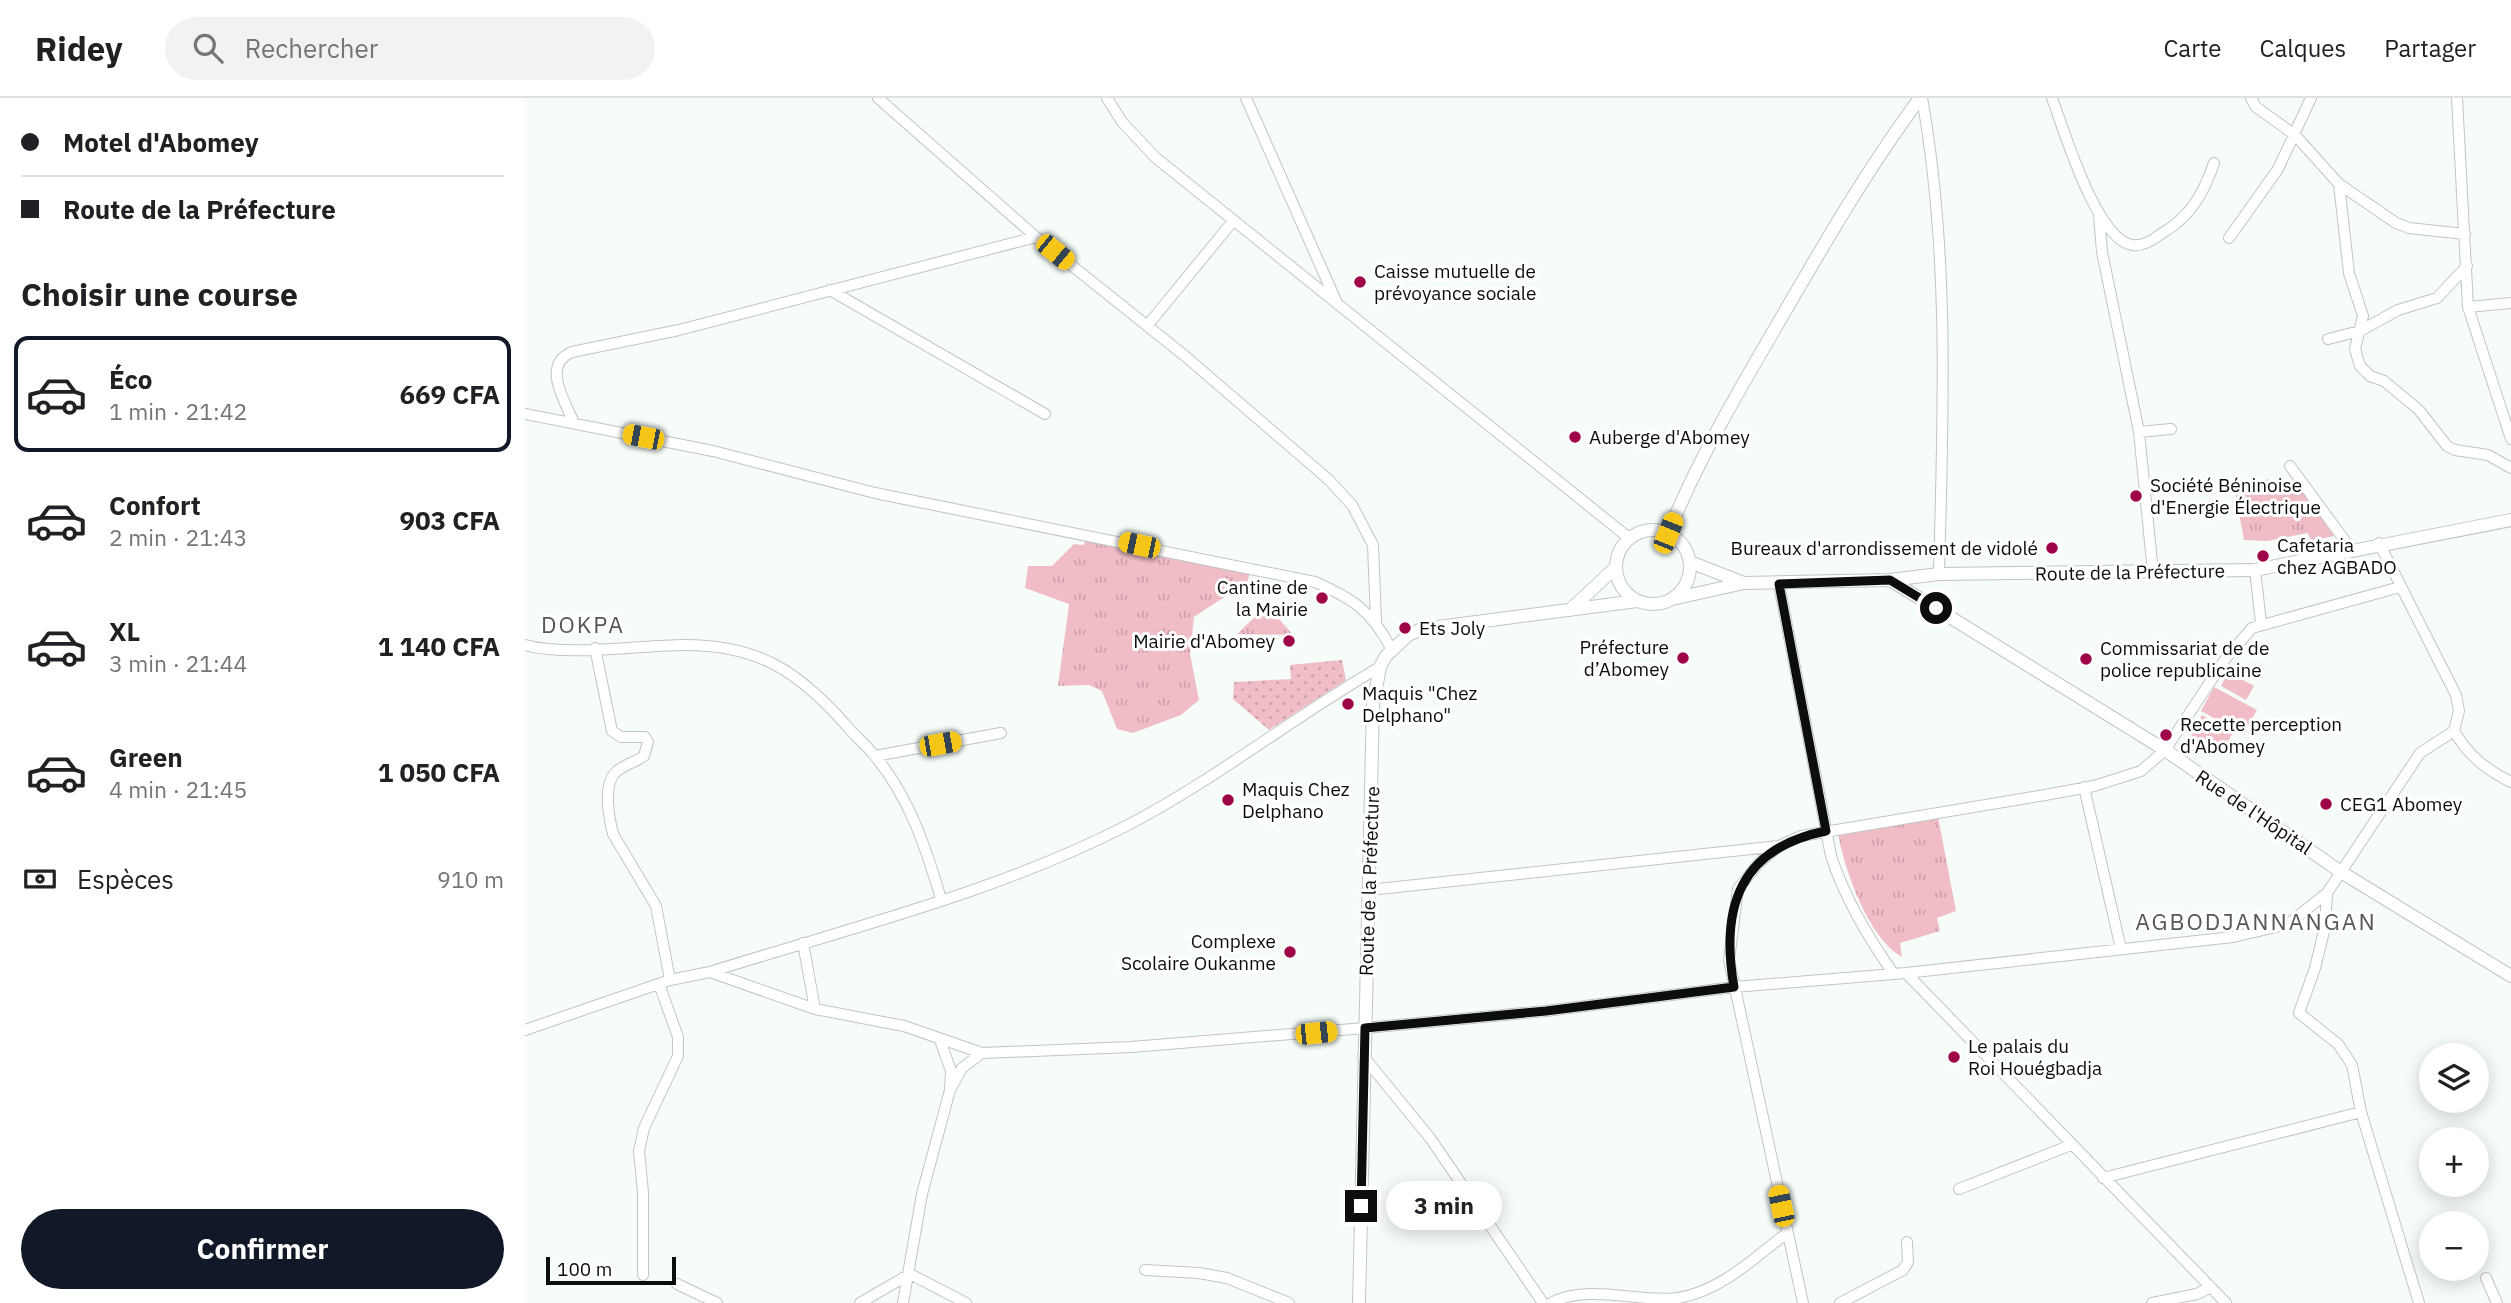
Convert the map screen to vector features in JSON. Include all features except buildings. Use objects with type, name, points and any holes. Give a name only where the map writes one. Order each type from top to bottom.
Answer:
[{"type":"street","points":[[878,98],[1036,237],[1147,326],[1329,480],[1352,505],[1373,545],[1376,621]]},
{"type":"street","points":[[1107,98],[1137,139],[1233,220],[1629,538]]},
{"type":"street","points":[[1246,98],[1338,306]]},
{"type":"street","points":[[1668,533],[1692,476],[1721,420],[1832,230],[1921,98]]},
{"type":"street","points":[[1921,98],[1930,141],[1943,302],[1939,574]]},
{"type":"street","points":[[2052,98],[2078,170],[2099,215],[2124,243],[2137,245],[2148,242],[2193,209],[2201,197],[2214,163]]},
{"type":"street","points":[[2251,98],[2256,107],[2295,135],[2339,184],[2402,226],[2465,234]]},
{"type":"street","points":[[2229,238],[2278,169],[2311,98]]},
{"type":"street","points":[[2457,98],[2468,307],[2511,439]]},
{"type":"street","points":[[2339,184],[2349,273],[2363,316],[2355,349],[2364,372],[2384,381],[2419,410],[2447,446],[2455,450],[2488,455],[2511,468]]},
{"type":"street","points":[[2099,215],[2102,252],[2139,432],[2153,572]]},
{"type":"street","points":[[1147,326],[1233,220]]},
{"type":"street","points":[[574,423],[555,372],[564,356],[1036,237]]},
{"type":"street","points":[[2328,339],[2360,331],[2398,310],[2437,298],[2467,266]]},
{"type":"street","points":[[830,290],[1045,414]]},
{"type":"street","points":[[2468,307],[2511,303]]},
{"type":"street","points":[[525,414],[713,451],[875,493],[1315,582],[1360,606],[1376,621],[1391,649]]},
{"type":"street","points":[[2139,432],[2171,429]]},
{"type":"street","points":[[2290,466],[2351,550]]},
{"type":"street","name":"Route de la Préfecture","points":[[1672,599],[1744,583],[1890,580],[1939,574],[2255,570],[2511,520]]},
{"type":"street","points":[[1644,531],[1668,533],[1683,545],[1690,562],[1688,579],[1672,599],[1655,605],[1637,601],[1623,591],[1615,568],[1619,551],[1629,538],[1644,531]]},
{"type":"street","points":[[710,972],[815,1009],[904,1026],[982,1053],[1036,1048],[1131,1047],[1546,1011],[1734,987],[1906,973],[2233,937],[2288,924],[2327,893],[2420,753],[2454,731],[2459,711],[2456,695],[2379,544]]},
{"type":"street","name":"Route de la Préfecture","points":[[1690,562],[1744,583]]},
{"type":"street","points":[[1570,610],[1615,568]]},
{"type":"street","points":[[2255,570],[2261,623]]},
{"type":"street","name":"Rue de l'Hôpital","points":[[1890,580],[2165,750],[2341,872],[2511,976]]},
{"type":"street","points":[[1779,584],[1826,831],[1841,887],[1868,938],[1892,973]]},
{"type":"street","points":[[1803,1303],[1729,960],[1738,889],[1759,863],[1779,846],[1801,836],[2084,788],[2141,771],[2165,750],[2225,658],[2252,628],[2261,623],[2400,587]]},
{"type":"street","name":"Route de la Préfecture","points":[[1359,1303],[1373,705],[1380,667],[1391,649],[1422,629],[1637,601]]},
{"type":"street","points":[[525,645],[539,648],[687,645],[754,653],[776,663],[805,682],[875,756],[911,812],[941,899]]},
{"type":"street","points":[[595,648],[612,730],[621,737],[645,737],[648,742],[645,756],[613,775],[609,785],[609,820],[613,834],[656,906],[670,980]]},
{"type":"street","points":[[525,1030],[670,980],[710,972],[941,899],[1064,856],[1127,826],[1380,667]]},
{"type":"street","points":[[2454,731],[2481,764],[2511,782]]},
{"type":"street","points":[[875,756],[1001,733]]},
{"type":"street","points":[[2084,788],[2121,949]]},
{"type":"street","points":[[1369,890],[1779,846]]},
{"type":"street","points":[[2327,893],[2325,927],[2315,968],[2299,1013],[2337,1044],[2347,1057],[2419,1303]]},
{"type":"street","points":[[803,943],[815,1009]]},
{"type":"street","points":[[1906,973],[2226,1303]]},
{"type":"street","points":[[643,1275],[643,1192],[639,1151],[644,1128],[678,1056],[678,1037],[659,984]]},
{"type":"street","points":[[903,1303],[922,1194],[950,1090],[951,1071],[940,1040]]},
{"type":"street","points":[[950,1090],[962,1068],[982,1053]]},
{"type":"street","points":[[1363,1056],[1430,1138],[1543,1303]]},
{"type":"street","points":[[2103,1178],[2361,1112]]},
{"type":"street","points":[[1959,1189],[2071,1145]]},
{"type":"street","points":[[1551,1303],[1571,1295],[1652,1300],[1691,1295],[1716,1287],[1787,1233]]},
{"type":"street","points":[[1840,1303],[1903,1270],[1908,1262],[1907,1242]]},
{"type":"street","points":[[1145,1270],[1199,1273],[1227,1278],[1289,1303]]},
{"type":"street","points":[[860,1303],[910,1274]]},
{"type":"street","points":[[910,1274],[966,1303]]},
{"type":"street","points":[[2487,1281],[2497,1303]]},
{"type":"street","points":[[677,1284],[717,1303]]},
{"type":"street","points":[[2152,1303],[2197,1294],[2210,1287]]},
{"type":"green space","points":[[2268,479],[2274,489],[2296,479],[2334,536],[2311,541],[2308,533],[2267,541],[2244,540],[2235,492]]},
{"type":"green space","points":[[1088,538],[1251,571],[1247,582],[1194,617],[1190,654],[1199,700],[1181,715],[1133,733],[1117,729],[1102,691],[1089,685],[1058,686],[1069,604],[1025,588],[1028,566],[1052,566],[1074,544],[1083,545]]},
{"type":"green space","points":[[1257,615],[1280,620],[1293,635],[1237,634]]},
{"type":"green space","points":[[1342,660],[1346,680],[1269,730],[1233,699],[1234,682],[1291,679],[1290,665]]},
{"type":"green space","points":[[2228,672],[2254,686],[2246,700],[2221,686]]},
{"type":"green space","points":[[2214,687],[2257,710],[2243,734],[2201,711]]},
{"type":"green space","points":[[2202,715],[2233,732],[2223,752],[2191,735]]},
{"type":"green space","points":[[1938,817],[1956,911],[1937,918],[1940,931],[1900,943],[1902,957],[1879,935],[1860,902],[1846,866],[1838,834]]},
{"type":"place","name":"Caisse mutuelle de prévoyance sociale","points":[[1360,282]]},
{"type":"place","name":"Auberge d'Abomey","points":[[1575,437]]},
{"type":"place","name":"Société Béninoise d'Energie Électrique","points":[[2136,496]]},
{"type":"place","name":"Bureaux d'arrondissement de vidolé","points":[[2052,548]]},
{"type":"place","name":"Cafetaria chez AGBADO","points":[[2263,556]]},
{"type":"place","name":"Cantine de la Mairie","points":[[1322,598]]},
{"type":"place","name":"Ets Joly","points":[[1405,628]]},
{"type":"place","name":"Mairie d'Abomey","points":[[1289,641]]},
{"type":"place","name":"Préfecture d’Abomey","points":[[1683,658]]},
{"type":"place","name":"Commissariat de de police republicaine","points":[[2086,659]]},
{"type":"place","name":"Maquis \"Chez Delphano\"","points":[[1348,704]]},
{"type":"place","name":"Recette perception d'Abomey","points":[[2166,735]]},
{"type":"place","name":"Maquis Chez Delphano","points":[[1228,800]]},
{"type":"place","name":"CEG1 Abomey","points":[[2326,804]]},
{"type":"place","name":"Complexe Scolaire Oukanme","points":[[1290,952]]},
{"type":"place","name":"Le palais du Roi Houégbadja","points":[[1954,1057]]},
{"type":"district","name":"DOKPA","points":[[583,624]]},
{"type":"district","name":"AGBODJANNANGAN","points":[[2256,921]]},
{"type":"route","points":[[1361,1206],[1365,1028],[1546,1011],[1734,987],[1729,960],[1738,889],[1759,863],[1779,846],[1801,836],[1826,831],[1779,584],[1890,580],[1936,608]]}]
